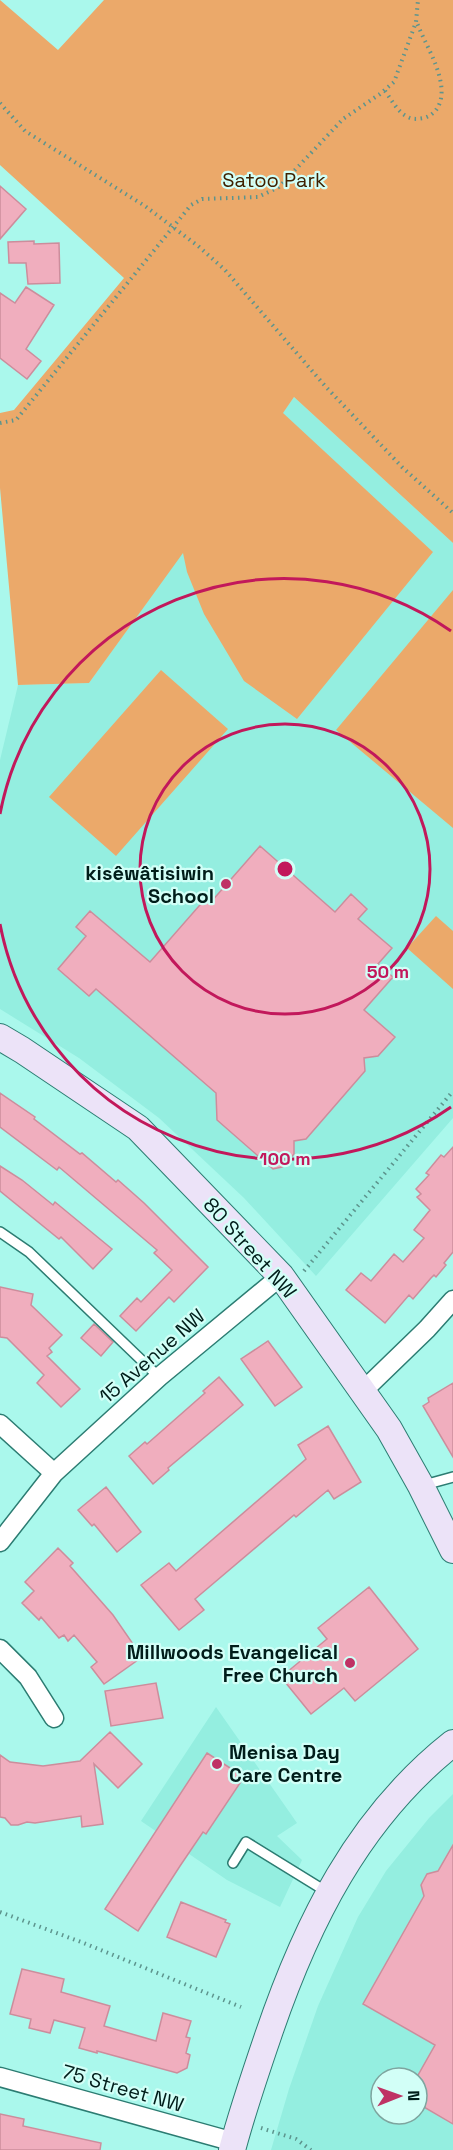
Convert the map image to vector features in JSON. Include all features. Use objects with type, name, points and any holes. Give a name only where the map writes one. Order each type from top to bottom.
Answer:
[{"type":"street","name":"80 Street NW","points":[[0,1037],[138,1128],[292,1274],[363,1391],[389,1429],[453,1550]]},
{"type":"street","name":"15 Avenue NW","points":[[0,1542],[54,1473],[159,1377],[292,1274]]},
{"type":"street","points":[[363,1391],[453,1300]]},
{"type":"street","points":[[0,1424],[54,1473]]},
{"type":"street","points":[[0,1649],[28,1677],[54,1718]]},
{"type":"street","points":[[233,2146],[288,1978],[328,1893],[363,1836],[387,1805],[453,1743]]},
{"type":"street","name":"75 Street NW","points":[[0,2077],[233,2146]]},
{"type":"lane","points":[[0,1232],[29,1252],[159,1377]]},
{"type":"lane","points":[[421,1486],[453,1476]]},
{"type":"lane","points":[[233,1863],[246,1842],[328,1893]]},
{"type":"path","points":[[0,423],[16,420],[191,205],[202,199],[258,197],[279,187],[343,119],[385,91],[394,82],[416,22],[418,0]]},
{"type":"path","points":[[385,91],[399,111],[410,118],[427,117],[439,108],[441,80],[416,22]]},
{"type":"path","points":[[0,103],[25,131],[146,206],[174,226],[225,270],[326,387],[402,467],[453,513]]},
{"type":"path","points":[[292,1274],[453,1091]]},
{"type":"path","points":[[0,1912],[242,2007]]},
{"type":"path","points":[[261,2128],[296,2139],[311,2150]]},
{"type":"shaded area","name":"kisêwâtisiwin School","points":[[294,397],[453,543],[453,1118],[316,1276],[244,1198],[159,1118],[79,1058],[0,1009],[0,760],[18,685],[89,683]]},
{"type":"shaded area","name":"Menisa Day Care Centre","points":[[216,1707],[297,1823],[277,1836],[302,1860],[280,1907],[227,1880],[141,1821]]},
{"type":"shaded area","points":[[453,1794],[453,2150],[271,2150],[289,2089],[318,2006],[358,1917],[386,1871],[429,1818]]},
{"type":"green space","name":"Satoo Park","points":[[0,0],[58,50],[104,0],[453,0],[453,543],[294,397],[283,413],[433,552],[297,719],[244,681],[204,614],[187,572],[183,553],[89,683],[18,685],[0,488],[0,413],[14,410],[124,278],[0,165]]},
{"type":"green space","points":[[453,590],[453,828],[336,730]]},
{"type":"green space","points":[[161,670],[228,729],[116,856],[49,797]]},
{"type":"green space","points":[[436,916],[453,931],[453,989],[407,948]]},
{"type":"building","points":[[0,186],[26,209],[0,239]]},
{"type":"building","points":[[34,241],[34,244],[59,243],[60,283],[28,284],[26,263],[9,263],[8,242]]},
{"type":"building","points":[[26,287],[54,305],[26,349],[41,361],[27,379],[0,358],[0,293],[15,303]]},
{"type":"building","points":[[260,846],[335,912],[351,894],[367,909],[358,919],[392,948],[378,964],[393,977],[364,1010],[395,1037],[378,1056],[364,1058],[365,1071],[306,1139],[294,1141],[294,1154],[282,1167],[273,1169],[217,1120],[216,1093],[96,989],[89,996],[58,969],[86,936],[76,927],[90,911],[150,962],[206,898],[211,902]]},
{"type":"building","points":[[0,1093],[35,1117],[34,1119],[80,1154],[82,1153],[116,1182],[118,1180],[208,1267],[174,1302],[169,1297],[136,1331],[120,1316],[137,1298],[141,1302],[172,1270],[154,1253],[157,1250],[59,1167],[57,1170],[0,1127]]},
{"type":"building","points":[[453,1147],[453,1252],[436,1277],[434,1275],[413,1299],[409,1295],[385,1323],[346,1290],[361,1273],[371,1281],[394,1254],[403,1262],[424,1238],[414,1230],[430,1210],[417,1197],[421,1194],[416,1189],[429,1175],[426,1173],[441,1155],[444,1157]]},
{"type":"building","points":[[0,1166],[53,1205],[55,1202],[112,1249],[93,1269],[61,1237],[59,1239],[0,1191]]},
{"type":"building","points":[[0,1287],[33,1294],[31,1305],[62,1335],[49,1348],[52,1352],[47,1356],[80,1389],[61,1407],[37,1383],[44,1375],[7,1338],[0,1337]]},
{"type":"building","points":[[94,1324],[113,1342],[101,1356],[81,1338]]},
{"type":"building","points":[[268,1341],[302,1387],[275,1406],[241,1359]]},
{"type":"building","points":[[219,1377],[243,1405],[168,1468],[169,1470],[153,1484],[129,1456],[145,1442],[147,1444],[205,1393],[203,1391]]},
{"type":"building","points":[[453,1383],[453,1457],[423,1406],[429,1402],[428,1398]]},
{"type":"building","points":[[328,1426],[361,1482],[334,1499],[328,1490],[296,1517],[294,1515],[195,1599],[204,1610],[179,1630],[141,1585],[169,1563],[176,1571],[306,1459],[298,1445]]},
{"type":"building","points":[[106,1487],[141,1532],[117,1552],[94,1524],[92,1526],[78,1510]]},
{"type":"building","points":[[58,1548],[73,1563],[70,1566],[113,1615],[142,1657],[104,1684],[91,1667],[97,1662],[74,1635],[68,1641],[64,1635],[59,1638],[41,1617],[39,1620],[22,1603],[34,1591],[25,1582]]},
{"type":"building","name":"Millwoods Evangelical Free Church","points":[[369,1587],[418,1649],[355,1701],[344,1688],[311,1714],[281,1677],[327,1639],[318,1628]]},
{"type":"building","points":[[156,1683],[163,1718],[111,1726],[105,1691]]},
{"type":"building","points":[[110,1732],[142,1764],[118,1788],[94,1764],[103,1824],[82,1827],[81,1816],[11,1825],[5,1818],[0,1817],[0,1755],[10,1762],[43,1766],[80,1761]]},
{"type":"building","points":[[207,1753],[244,1777],[206,1834],[203,1832],[138,1931],[105,1909]]},
{"type":"building","points":[[453,1845],[453,2124],[429,2110],[429,2066],[423,2066],[435,2045],[363,2004],[424,1896],[421,1885],[427,1874],[438,1871]]},
{"type":"building","points":[[181,1902],[226,1920],[225,1922],[230,1924],[216,1957],[167,1937]]},
{"type":"building","points":[[22,1969],[64,1979],[61,1992],[110,2006],[104,2026],[156,2041],[163,2013],[191,2021],[186,2037],[190,2038],[186,2053],[190,2055],[187,2068],[177,2073],[79,2048],[85,2028],[54,2020],[50,2033],[29,2028],[31,2019],[10,2014]]},
{"type":"building","points":[[0,2114],[24,2119],[23,2126],[101,2143],[100,2150],[0,2150]]},
{"type":"place","name":"kisêwâtisiwin School","points":[[226,884]]},
{"type":"place","name":"Millwoods Evangelical Free Church","points":[[350,1663]]},
{"type":"place","name":"Menisa Day Care Centre","points":[[217,1764]]}]
